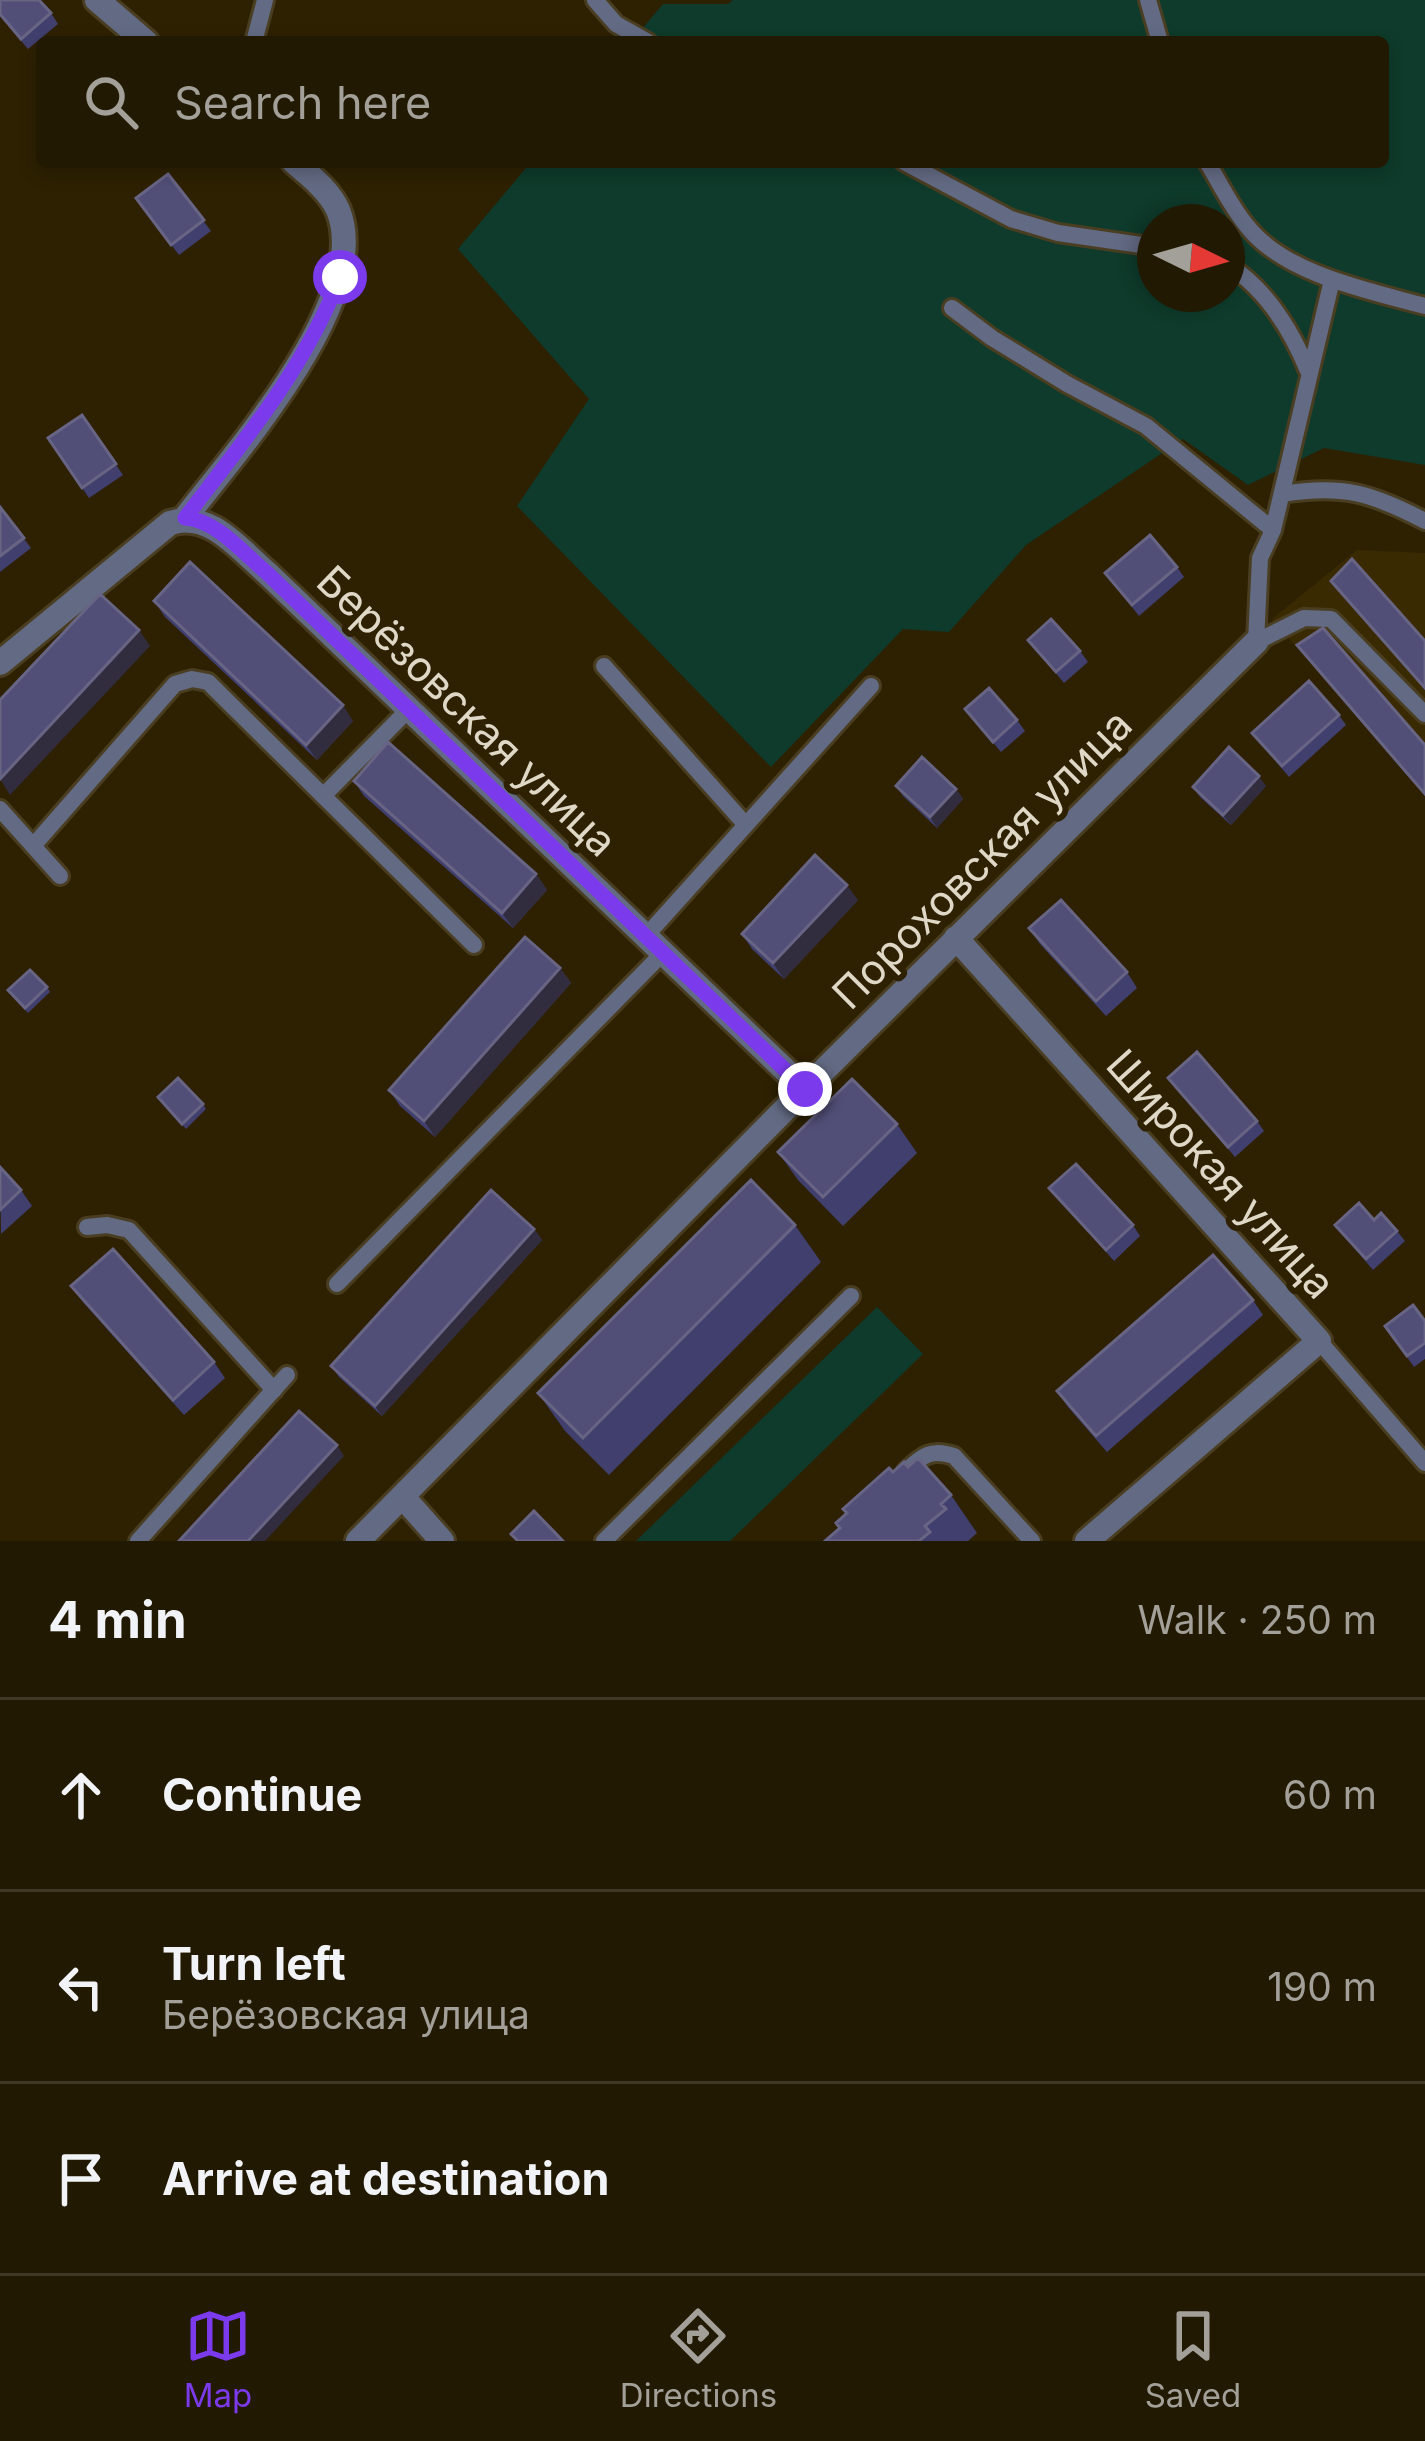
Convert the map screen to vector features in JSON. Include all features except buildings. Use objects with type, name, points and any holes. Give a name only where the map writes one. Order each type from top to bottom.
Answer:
[{"type":"street","points":[[98,0],[139,36]]},
{"type":"street","points":[[0,664],[170,523],[185,518],[289,382],[340,277],[343,236],[338,209],[301,168]]},
{"type":"street","name":"Берёзовская улица","points":[[185,518],[196,518],[215,529],[805,1089]]},
{"type":"street","name":"Пороховская улица","points":[[358,1541],[1256,642]]},
{"type":"street","name":"Широкая улица","points":[[956,938],[1318,1341],[1097,1538]]},
{"type":"street","points":[[403,1497],[442,1541]]},
{"type":"lane","points":[[256,36],[265,0]]},
{"type":"lane","points":[[595,0],[616,24],[637,36]]},
{"type":"lane","points":[[1148,0],[1158,36]]},
{"type":"lane","points":[[915,168],[1011,219],[1058,233],[1137,244]]},
{"type":"lane","points":[[1211,168],[1249,229],[1281,254],[1332,280],[1425,306]]},
{"type":"lane","points":[[1245,280],[1292,330],[1308,372]]},
{"type":"lane","points":[[1332,280],[1273,530],[1260,558],[1256,642],[1304,618],[1331,619],[1425,714]]},
{"type":"lane","points":[[952,308],[1048,372],[1146,425],[1273,530]]},
{"type":"lane","points":[[1282,494],[1336,488],[1382,498],[1425,521]]},
{"type":"lane","points":[[604,666],[745,824]]},
{"type":"lane","points":[[34,847],[175,684],[192,679],[208,682],[474,945]]},
{"type":"lane","points":[[337,1284],[655,945],[745,824],[872,686]]},
{"type":"lane","points":[[323,796],[409,710]]},
{"type":"lane","points":[[0,809],[60,876]]},
{"type":"lane","points":[[87,1227],[128,1230],[280,1382],[138,1541]]},
{"type":"lane","points":[[604,1541],[851,1296]]},
{"type":"lane","points":[[1318,1341],[1425,1462]]},
{"type":"lane","points":[[892,1484],[923,1455],[938,1451],[954,1456],[1032,1541]]},
{"type":"shaded area","points":[[1357,550],[1425,553],[1425,795],[1272,619]]},
{"type":"green space","points":[[733,0],[1425,0],[1425,465],[1324,448],[1248,485],[1183,439],[1026,545],[949,632],[903,629],[771,767],[517,506],[589,399],[458,249],[526,168],[1389,168],[1389,36],[636,36],[663,4],[728,4]]},
{"type":"green space","points":[[877,1307],[923,1354],[730,1541],[636,1541]]},
{"type":"route","points":[[340,277],[289,382],[185,518],[196,518],[215,529],[267,573],[805,1089]]}]
